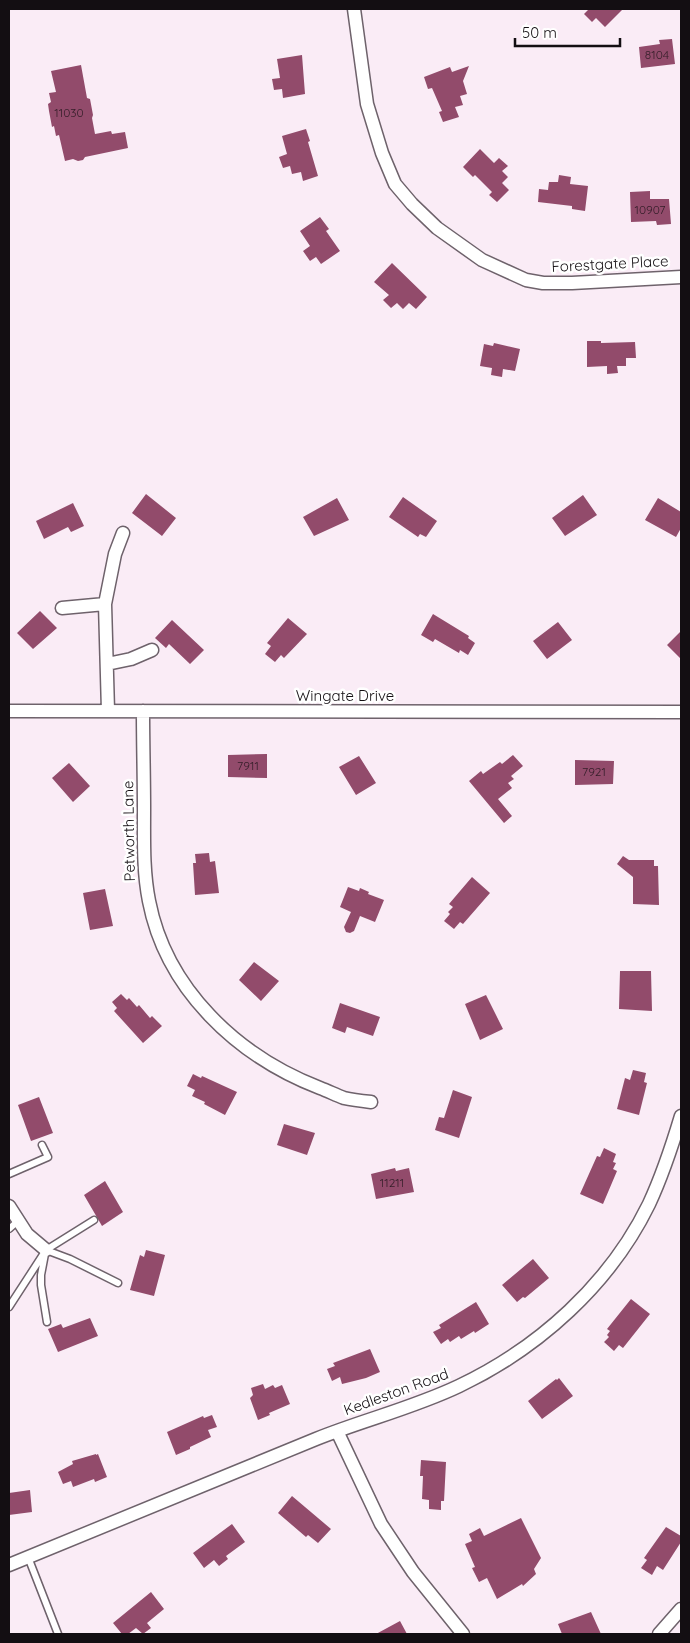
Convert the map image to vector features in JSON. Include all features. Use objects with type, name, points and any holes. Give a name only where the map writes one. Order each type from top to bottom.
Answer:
[{"type":"street","name":"Forestgate Place","points":[[354,9],[367,104],[382,153],[395,184],[412,204],[437,228],[482,260],[526,280],[572,284],[681,277]]},
{"type":"street","points":[[108,711],[105,604],[115,554],[123,533]]},
{"type":"street","points":[[62,608],[105,604]]},
{"type":"street","points":[[107,664],[131,659],[152,650]]},
{"type":"street","name":"Wingate Drive","points":[[9,711],[681,712]]},
{"type":"street","name":"Petworth Lane","points":[[143,712],[144,866],[160,942],[181,980],[203,1009],[227,1033],[271,1065],[296,1079],[344,1098],[371,1102]]},
{"type":"street","name":"Kedleston Road","points":[[9,1565],[337,1431],[458,1386],[500,1365],[552,1328],[589,1291],[622,1250],[648,1205],[669,1156],[681,1116]]},
{"type":"street","points":[[9,1206],[14,1225],[46,1250]]},
{"type":"street","points":[[337,1431],[381,1524],[413,1572],[462,1634]]},
{"type":"street","points":[[659,1634],[681,1609]]},
{"type":"lane","points":[[9,1174],[48,1157],[42,1145]]},
{"type":"lane","points":[[9,1307],[46,1250],[94,1220]]},
{"type":"lane","points":[[46,1250],[70,1259],[118,1282]]},
{"type":"lane","points":[[46,1250],[41,1275],[47,1322]]},
{"type":"lane","points":[[28,1557],[58,1634]]},
{"type":"building","points":[[587,9],[623,9],[605,27],[596,18],[592,22],[584,14]]},
{"type":"building","points":[[672,39],[675,64],[641,68],[639,47],[660,44],[659,40]]},
{"type":"building","points":[[302,55],[305,94],[283,98],[282,89],[274,90],[272,79],[280,78],[277,59]]},
{"type":"building","points":[[81,65],[87,98],[90,99],[95,134],[111,131],[112,134],[125,132],[128,148],[85,157],[83,160],[73,159],[65,161],[59,135],[56,136],[54,126],[52,127],[49,111],[48,104],[51,102],[49,93],[56,92],[51,71]]},
{"type":"building","points":[[469,66],[463,81],[467,94],[460,96],[463,105],[455,107],[459,117],[443,122],[439,112],[442,111],[432,88],[428,89],[424,77],[450,67],[452,72]]},
{"type":"building","points":[[306,129],[318,176],[303,181],[301,172],[292,174],[290,166],[283,168],[279,157],[287,154],[282,136]]},
{"type":"building","points":[[480,149],[494,163],[499,158],[508,166],[502,171],[508,177],[502,183],[509,190],[497,202],[489,195],[492,192],[475,175],[473,177],[463,167]]},
{"type":"building","points":[[559,175],[571,177],[570,184],[588,186],[585,211],[572,209],[572,206],[538,202],[539,189],[548,190],[549,182],[558,182]]},
{"type":"building","points":[[650,191],[650,199],[669,199],[671,224],[657,225],[656,221],[631,222],[630,192]]},
{"type":"building","points":[[320,217],[329,229],[326,231],[340,251],[321,264],[316,257],[310,261],[303,251],[310,246],[300,231]]},
{"type":"building","points":[[392,263],[427,297],[416,309],[409,303],[403,309],[397,303],[391,308],[383,300],[389,295],[374,282]]},
{"type":"building","points":[[587,341],[601,341],[601,343],[635,342],[636,358],[626,358],[626,366],[617,366],[618,373],[607,374],[607,366],[587,367]]},
{"type":"building","points":[[494,343],[520,349],[515,371],[503,369],[502,377],[491,375],[492,368],[480,366],[484,344],[493,346]]},
{"type":"building","points":[[146,494],[176,518],[162,536],[132,513]]},
{"type":"building","points":[[583,495],[597,515],[565,536],[552,518]]},
{"type":"building","points":[[403,497],[437,521],[426,537],[420,534],[418,537],[389,517]]},
{"type":"building","points":[[337,498],[349,520],[314,536],[303,517]]},
{"type":"building","points":[[658,498],[681,512],[681,528],[676,537],[645,520]]},
{"type":"building","points":[[73,503],[84,526],[71,532],[68,527],[44,539],[36,521]]},
{"type":"building","points":[[40,611],[57,628],[33,649],[17,633]]},
{"type":"building","points":[[433,614],[469,636],[468,638],[475,643],[468,655],[460,650],[459,653],[435,639],[433,642],[421,635]]},
{"type":"building","points":[[288,618],[307,634],[284,658],[281,655],[275,662],[265,654],[271,646],[267,643]]},
{"type":"building","points":[[172,620],[204,650],[190,664],[169,644],[166,648],[155,638]]},
{"type":"building","points":[[558,622],[572,640],[547,659],[533,641]]},
{"type":"building","points":[[681,631],[681,659],[667,645]]},
{"type":"building","points":[[267,754],[267,778],[228,777],[228,755]]},
{"type":"building","points":[[513,755],[523,766],[511,776],[514,779],[508,783],[512,788],[498,799],[512,816],[504,823],[469,781],[481,771],[483,774],[500,762],[502,764]]},
{"type":"building","points":[[359,756],[376,783],[356,795],[339,767]]},
{"type":"building","points":[[575,760],[614,761],[613,784],[575,785]]},
{"type":"building","points":[[69,763],[90,786],[73,802],[52,778]]},
{"type":"building","points":[[209,853],[210,862],[215,861],[219,893],[195,895],[193,863],[196,863],[195,854]]},
{"type":"building","points":[[623,856],[629,860],[654,860],[654,866],[658,866],[659,905],[633,904],[633,877],[617,864]]},
{"type":"building","points":[[472,877],[490,893],[463,924],[460,922],[454,929],[444,921],[450,914],[448,912],[453,907],[449,904]]},
{"type":"building","points":[[348,887],[359,891],[360,888],[369,892],[368,894],[384,900],[375,922],[360,916],[354,931],[350,933],[346,932],[344,927],[351,912],[340,907]]},
{"type":"building","points":[[105,889],[113,926],[90,930],[83,893]]},
{"type":"building","points":[[254,962],[279,981],[261,1001],[239,980]]},
{"type":"building","points":[[620,971],[651,971],[652,1011],[619,1009]]},
{"type":"building","points":[[121,994],[127,1000],[129,998],[137,1007],[139,1005],[150,1018],[152,1016],[162,1026],[143,1043],[114,1011],[117,1008],[112,1002]]},
{"type":"building","points":[[486,995],[503,1029],[480,1040],[465,1004]]},
{"type":"building","points":[[340,1003],[380,1017],[373,1036],[347,1027],[345,1033],[332,1028]]},
{"type":"building","points":[[633,1070],[646,1073],[644,1082],[647,1083],[639,1115],[617,1109],[625,1078],[630,1080]]},
{"type":"building","points":[[193,1074],[201,1078],[202,1076],[237,1092],[225,1115],[192,1096],[195,1090],[187,1086]]},
{"type":"building","points":[[453,1090],[472,1097],[459,1138],[435,1130],[439,1117],[444,1118]]},
{"type":"building","points":[[39,1097],[53,1133],[31,1141],[18,1105]]},
{"type":"building","points":[[284,1124],[315,1133],[307,1155],[277,1145]]},
{"type":"building","points":[[604,1148],[616,1154],[613,1162],[616,1163],[613,1169],[617,1171],[603,1204],[580,1194],[597,1156],[600,1157]]},
{"type":"building","points":[[395,1168],[396,1171],[409,1168],[414,1192],[376,1199],[371,1174]]},
{"type":"building","points":[[105,1181],[123,1212],[102,1226],[84,1195]]},
{"type":"building","points":[[146,1250],[165,1255],[154,1296],[130,1290],[140,1255],[144,1257]]},
{"type":"building","points":[[533,1259],[549,1278],[525,1298],[523,1297],[517,1302],[502,1285]]},
{"type":"building","points":[[631,1299],[650,1314],[623,1348],[619,1345],[614,1351],[604,1342],[609,1337],[607,1335],[610,1331],[607,1329]]},
{"type":"building","points":[[476,1302],[489,1324],[461,1339],[459,1336],[450,1342],[448,1339],[441,1344],[433,1332],[441,1328],[439,1325]]},
{"type":"building","points":[[90,1318],[98,1336],[58,1352],[48,1329],[61,1324],[63,1328]]},
{"type":"building","points":[[370,1349],[380,1372],[366,1378],[342,1384],[340,1377],[332,1381],[327,1369],[335,1366],[333,1363]]},
{"type":"building","points":[[559,1378],[573,1396],[542,1419],[528,1401]]},
{"type":"building","points":[[263,1384],[265,1389],[273,1385],[275,1388],[282,1385],[290,1404],[258,1420],[250,1398],[253,1395],[251,1388]]},
{"type":"building","points":[[212,1415],[217,1427],[208,1430],[211,1437],[176,1455],[167,1432],[203,1416],[204,1418]]},
{"type":"building","points":[[98,1454],[107,1477],[95,1482],[94,1479],[73,1487],[71,1481],[63,1484],[58,1472],[73,1464],[72,1461]]},
{"type":"building","points":[[421,1460],[446,1462],[444,1501],[441,1501],[441,1510],[429,1509],[429,1500],[422,1499],[423,1476],[420,1476]]},
{"type":"building","points":[[30,1490],[32,1512],[9,1515],[9,1493]]},
{"type":"building","points":[[292,1496],[331,1529],[318,1543],[308,1535],[306,1537],[278,1513]]},
{"type":"building","points":[[521,1518],[541,1558],[534,1569],[536,1574],[523,1586],[522,1584],[497,1599],[487,1578],[479,1582],[472,1568],[475,1567],[465,1544],[472,1541],[469,1534],[480,1528],[484,1536]]},
{"type":"building","points":[[232,1524],[245,1542],[226,1556],[228,1559],[219,1566],[214,1560],[204,1568],[193,1553]]},
{"type":"building","points":[[666,1527],[681,1536],[681,1542],[663,1570],[657,1566],[652,1575],[641,1568],[647,1560],[644,1558]]},
{"type":"building","points":[[151,1592],[164,1609],[147,1623],[151,1628],[143,1634],[136,1628],[128,1634],[122,1634],[113,1623]]},
{"type":"building","points":[[591,1612],[601,1634],[562,1634],[558,1624]]},
{"type":"building","points":[[400,1621],[407,1634],[376,1634]]}]
